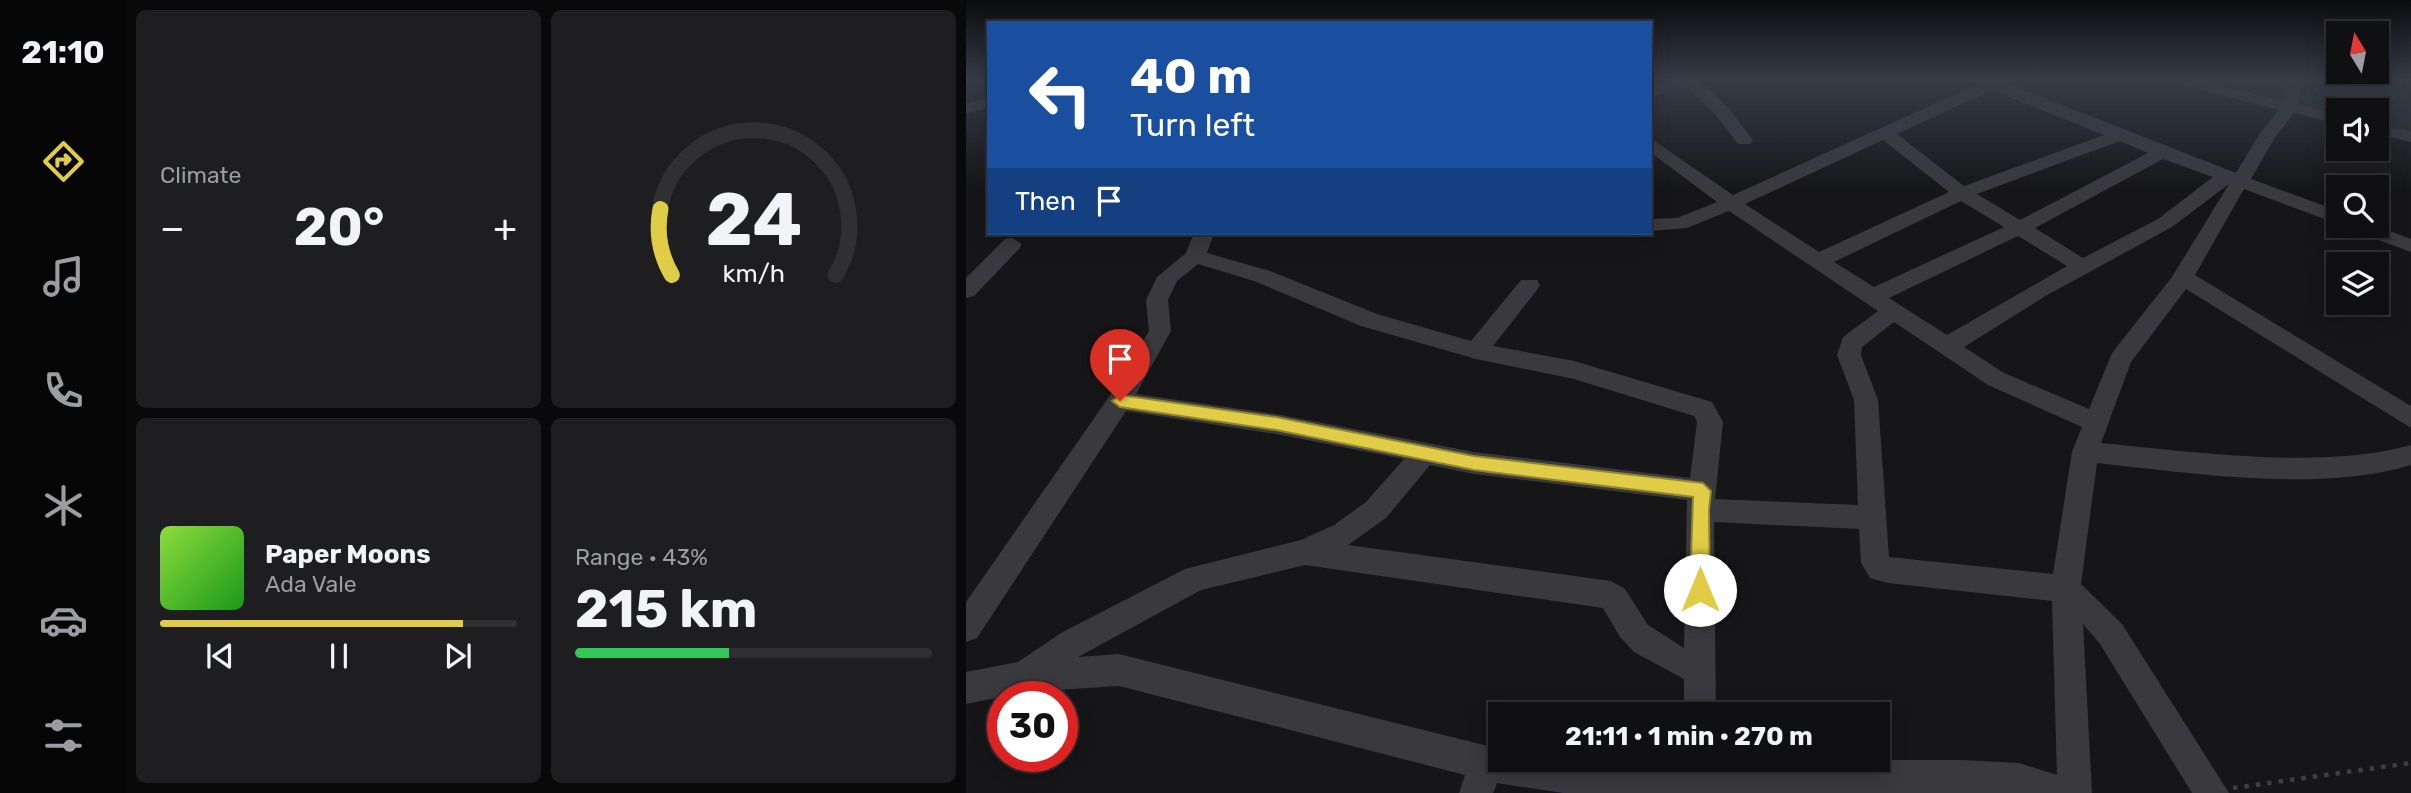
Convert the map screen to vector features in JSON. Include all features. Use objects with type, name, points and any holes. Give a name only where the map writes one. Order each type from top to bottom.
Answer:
[{"type":"street","points":[[1726,116],[1744,140]]},
{"type":"street","points":[[1652,225],[1679,224],[1731,203],[1920,116]]},
{"type":"street","points":[[2075,116],[2162,152],[2326,213]]},
{"type":"street","points":[[2076,793],[2066,589],[2085,452],[2120,359],[2183,276],[2234,177],[2283,116]]},
{"type":"street","points":[[2389,132],[2411,137]]},
{"type":"street","points":[[1885,133],[1962,193],[2085,268]]},
{"type":"street","points":[[1818,261],[1962,193],[2120,135]]},
{"type":"street","points":[[1652,144],[1731,203],[1996,379],[2095,422]]},
{"type":"street","points":[[1872,297],[2020,228],[2162,152]]},
{"type":"street","points":[[1946,347],[2029,296],[2165,223],[2234,177]]},
{"type":"street","points":[[966,628],[1120,401],[1160,331],[1157,300],[1168,277],[1195,257],[1203,235]]},
{"type":"street","points":[[2389,238],[2411,246]]},
{"type":"street","points":[[966,290],[1013,244]]},
{"type":"street","points":[[1195,257],[1262,276],[1369,320],[1476,351],[1574,370],[1703,409],[1710,422],[1701,501],[1700,702]]},
{"type":"street","points":[[2183,276],[2411,418]]},
{"type":"street","points":[[1476,351],[1529,285]]},
{"type":"street","points":[[1892,312],[1852,344],[1849,355],[1866,400],[1875,563],[1880,569],[2066,589],[2091,611],[2111,634],[2208,792]]},
{"type":"street","points":[[1120,401],[1276,424],[1424,454],[1701,501],[1874,518]]},
{"type":"street","points":[[2085,452],[2244,467],[2377,464],[2411,455]]},
{"type":"street","points":[[1026,676],[1072,643],[1195,578],[1305,552],[1344,534],[1376,510],[1424,454]]},
{"type":"street","points":[[1305,552],[1611,595],[1618,600],[1631,627],[1644,642],[1700,670]]},
{"type":"street","points":[[966,688],[1026,676],[1119,670],[1481,778],[1603,782],[1691,772]]},
{"type":"street","points":[[1734,772],[2020,780],[2057,793]]},
{"type":"path","points":[[2208,792],[2411,763]]},
{"type":"shaded area","points":[[2389,116],[2411,116],[2411,137],[2389,132]]},
{"type":"route","points":[[1120,401],[1276,424],[1474,463],[1703,491],[1700,510],[1700,590]]}]
